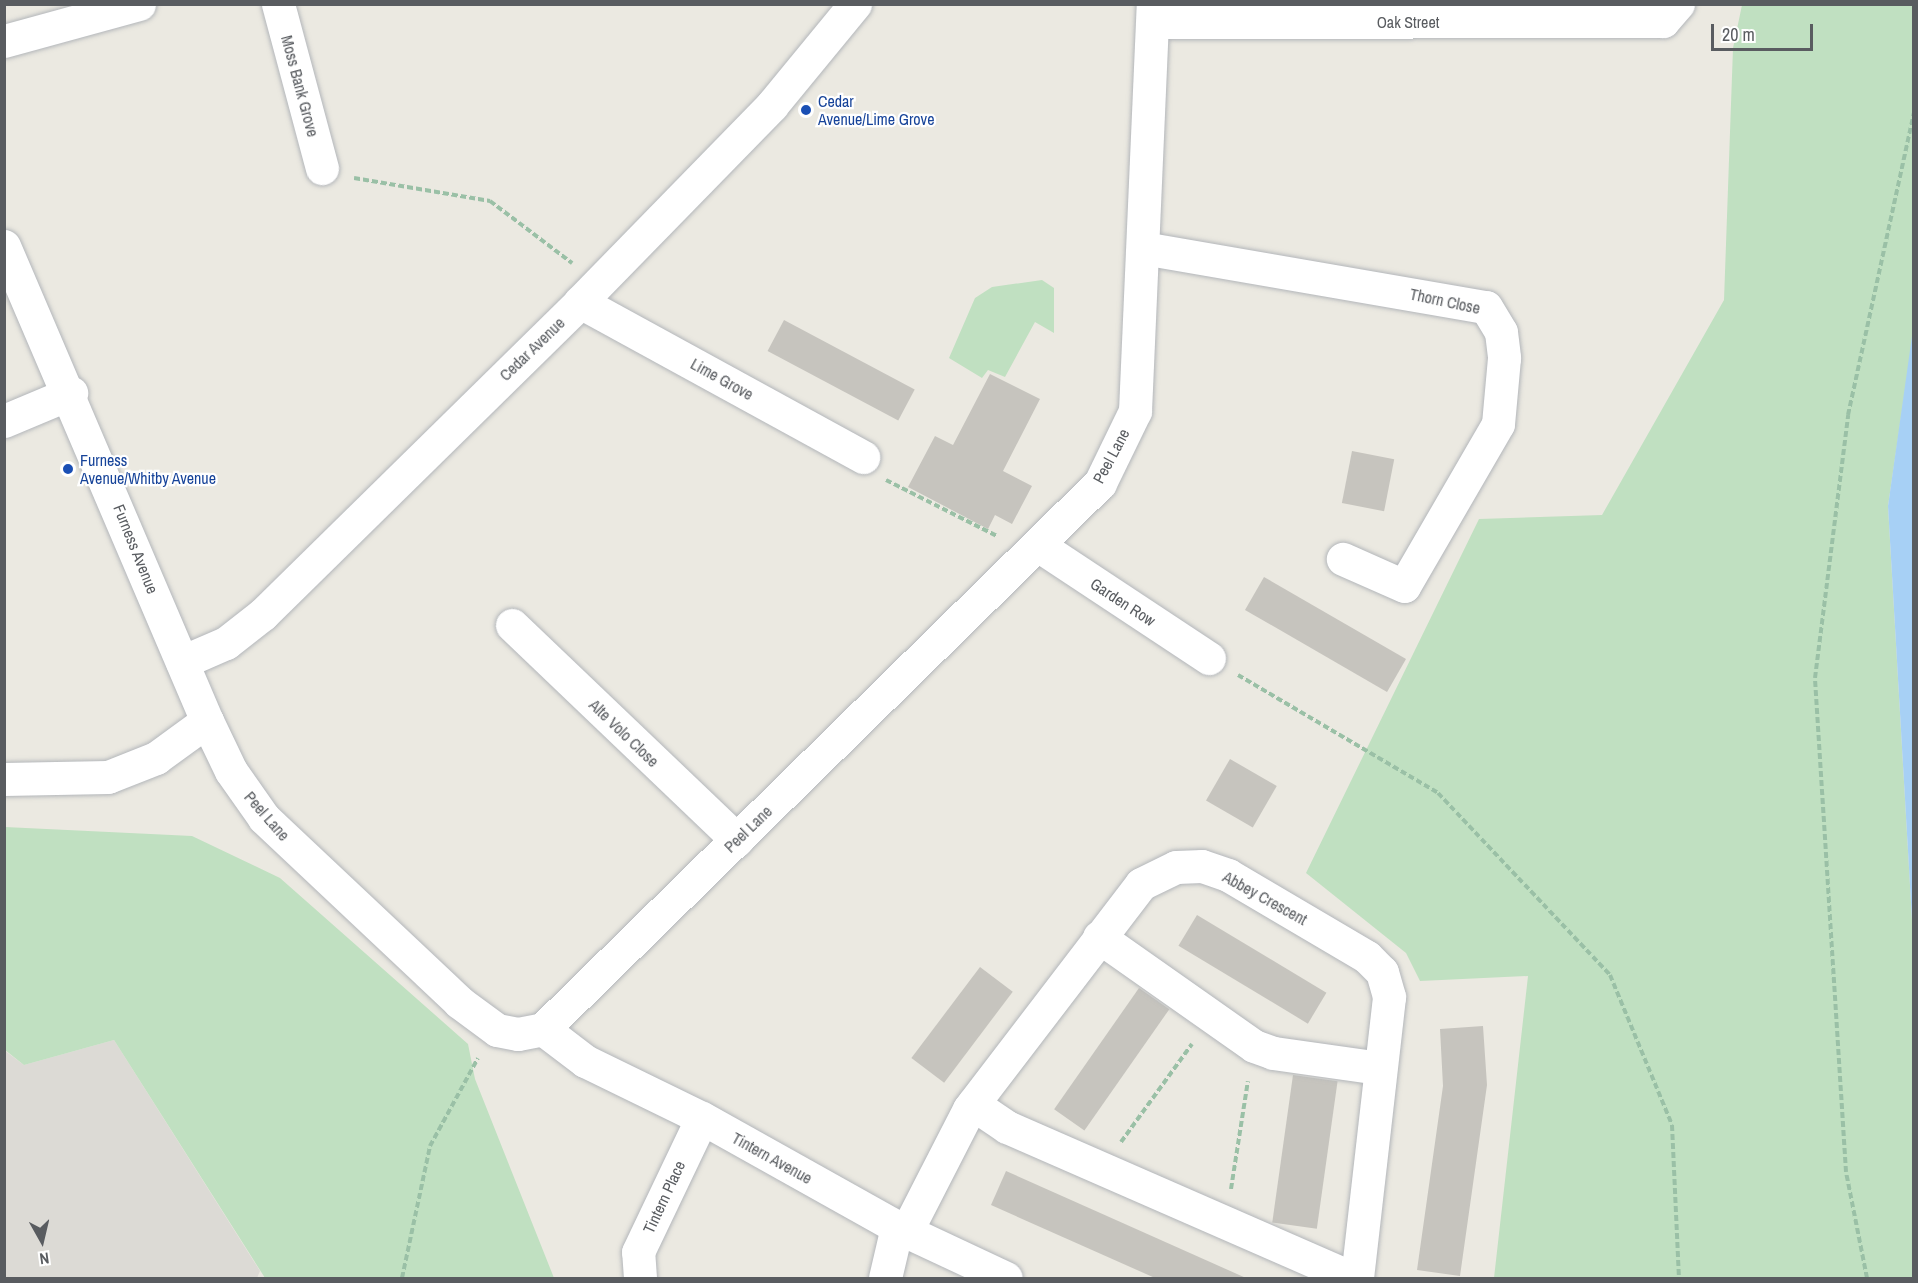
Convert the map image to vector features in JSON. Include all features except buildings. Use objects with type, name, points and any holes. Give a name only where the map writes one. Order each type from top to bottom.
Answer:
[{"type":"street","points":[[4,41],[139,4]]},
{"type":"street","name":"Moss Bank Grove","points":[[278,4],[322,168]]},
{"type":"street","name":"Cedar Avenue","points":[[182,662],[226,643],[263,614],[589,293],[772,105],[855,4]]},
{"type":"street","name":"Oak Street","points":[[1153,13],[1671,13]]},
{"type":"street","name":"Peel Lane","points":[[543,1029],[1100,483],[1135,411],[1153,13]]},
{"type":"street","name":"Furness Avenue","points":[[4,246],[71,393],[207,721]]},
{"type":"street","name":"Thorn Close","points":[[1143,248],[1486,307],[1501,332],[1504,358],[1498,424],[1404,586],[1343,559]]},
{"type":"street","name":"Lime Grove","points":[[589,293],[863,457]]},
{"type":"street","points":[[4,421],[71,393]]},
{"type":"street","name":"Garden Row","points":[[1034,549],[1209,658]]},
{"type":"street","name":"Alte Volo Close","points":[[512,625],[736,840]]},
{"type":"street","points":[[4,779],[108,777],[156,758],[207,721]]},
{"type":"street","name":"Peel Lane","points":[[207,721],[231,771],[264,818],[459,1002],[497,1030]]},
{"type":"street","name":"Abbey Crescent","points":[[885,1278],[902,1230],[973,1104],[1099,937],[1142,884],[1159,874],[1202,866],[1228,875],[1367,957],[1382,972],[1389,997],[1357,1278]]},
{"type":"street","points":[[1099,937],[1213,1014],[1254,1046],[1273,1053],[1380,1068]]},
{"type":"street","points":[[497,1030],[518,1034],[543,1029]]},
{"type":"street","name":"Tintern Avenue","points":[[543,1029],[585,1061],[702,1118],[902,1230],[1006,1278]]},
{"type":"street","points":[[973,1104],[1007,1127],[1226,1225],[1352,1278]]},
{"type":"street","name":"Tintern Place","points":[[640,1278],[638,1252],[702,1118]]},
{"type":"path","points":[[1867,1278],[1846,1172],[1815,678],[1848,415],[1914,113]]},
{"type":"path","points":[[322,168],[362,180],[490,201],[589,293]]},
{"type":"path","points":[[863,457],[876,476],[1034,549]]},
{"type":"path","points":[[1209,658],[1438,793],[1610,975],[1672,1125],[1679,1278]]},
{"type":"path","points":[[1101,1169],[1213,1014]]},
{"type":"path","points":[[402,1278],[430,1146],[464,1079],[497,1030]]},
{"type":"path","points":[[1226,1225],[1254,1046]]},
{"type":"shaded area","points":[[114,1040],[260,1271],[257,1278],[5,1278],[4,1050],[24,1065]]},
{"type":"green space","points":[[1742,5],[1913,5],[1914,329],[1888,506],[1913,937],[1913,1278],[1494,1278],[1528,976],[1420,981],[1406,953],[1306,873],[1479,519],[1602,515],[1724,300],[1733,48]]},
{"type":"green space","points":[[1042,280],[1054,288],[1054,333],[1035,322],[1005,377],[988,370],[982,378],[949,358],[975,298],[992,287]]},
{"type":"green space","points":[[5,827],[192,836],[280,878],[468,1044],[475,1079],[554,1278],[265,1278],[114,1040],[24,1065],[5,1050]]},
{"type":"water","points":[[1914,329],[1913,937],[1888,506]]},
{"type":"place","name":"Cedar Avenue/Lime Grove","points":[[806,110]]},
{"type":"place","name":"Furness Avenue/Whitby Avenue","points":[[68,469]]}]
